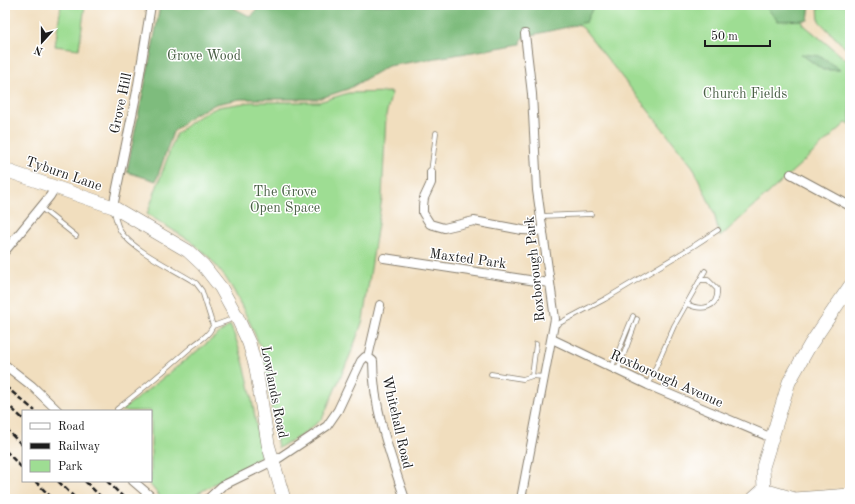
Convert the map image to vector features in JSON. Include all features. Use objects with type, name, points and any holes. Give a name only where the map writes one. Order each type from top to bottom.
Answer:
[{"type":"main road","name":"Tyburn Lane","points":[[5,170],[56,186],[113,207]]},
{"type":"main road","name":"Lowlands Road","points":[[113,207],[188,251],[203,264],[221,288],[237,316],[251,349],[268,444],[284,499]]},
{"type":"main road","points":[[753,499],[764,489],[763,467],[782,400],[796,367],[850,286]]},
{"type":"street","name":"Grove Hill","points":[[113,207],[137,91],[151,5]]},
{"type":"street","name":"Roxborough Park","points":[[521,499],[555,319],[549,283],[538,190],[532,94],[525,34]]},
{"type":"street","points":[[431,172],[431,183],[424,198],[423,206],[423,213],[430,224],[444,228],[474,221],[522,230],[543,231]]},
{"type":"street","points":[[791,174],[850,206]]},
{"type":"street","points":[[5,251],[41,208],[56,186]]},
{"type":"street","name":"Maxted Park","points":[[384,258],[549,283]]},
{"type":"street","name":"Whitehall Road","points":[[380,305],[368,357],[373,361],[373,384],[393,463],[404,499]]},
{"type":"street","name":"Roxborough Avenue","points":[[552,339],[648,385],[772,438]]},
{"type":"street","points":[[208,499],[222,486],[273,460],[327,426],[338,410],[361,361],[365,357],[368,357]]},
{"type":"street","points":[[5,365],[32,386],[57,410]]},
{"type":"street","points":[[134,482],[154,499]]},
{"type":"street","points":[[764,489],[794,498],[850,494]]},
{"type":"lane","points":[[431,172],[436,133]]},
{"type":"lane","points":[[113,207],[118,227],[128,238],[156,259],[196,283],[202,291],[213,326]]},
{"type":"lane","points":[[41,208],[76,236]]},
{"type":"lane","points":[[541,216],[591,214]]},
{"type":"lane","points":[[554,326],[605,299],[718,230]]},
{"type":"lane","points":[[648,385],[674,326],[705,271]]},
{"type":"lane","points":[[687,304],[697,308],[708,308],[713,306],[716,301],[717,289],[708,280],[700,280]]},
{"type":"lane","points":[[117,409],[152,382],[193,346],[205,339],[213,326],[237,316]]},
{"type":"lane","points":[[615,368],[633,316]]},
{"type":"lane","points":[[615,368],[637,319]]},
{"type":"lane","points":[[532,376],[536,344]]},
{"type":"lane","points":[[492,374],[523,379],[532,376],[544,378]]},
{"type":"green space","points":[[61,5],[85,5],[79,49],[55,46]]},
{"type":"green space","name":"Grove Wood","points":[[160,5],[228,5],[251,17],[260,5],[594,5],[586,22],[522,38],[521,44],[388,66],[348,89],[318,99],[240,99],[216,104],[193,115],[173,132],[156,181],[127,172]]},
{"type":"green space","name":"Church Fields","points":[[590,5],[799,5],[799,15],[804,25],[850,63],[850,124],[846,123],[720,237],[714,213],[693,167],[583,28],[572,21]]},
{"type":"green space","points":[[764,5],[810,5],[808,20],[778,21]]},
{"type":"green space","points":[[818,5],[850,5],[850,53],[819,21]]},
{"type":"green space","points":[[801,54],[821,56],[840,70],[823,70]]},
{"type":"green space","name":"The Grove Open Space","points":[[392,92],[386,115],[382,198],[363,320],[351,353],[322,419],[302,435],[278,448],[262,351],[234,291],[226,278],[208,256],[192,242],[147,214],[176,134],[196,118],[218,107],[251,102],[319,102],[348,93]]},
{"type":"green space","points":[[230,325],[242,357],[246,373],[261,457],[188,499],[162,499],[148,482],[152,482],[152,410],[122,410]]},
{"type":"railway","points":[[5,386],[34,410]]},
{"type":"railway","points":[[5,402],[22,418]]},
{"type":"railway","points":[[5,428],[22,445]]},
{"type":"railway","points":[[5,450],[22,468]]},
{"type":"railway","points":[[36,482],[53,499]]},
{"type":"railway","points":[[59,482],[76,499]]},
{"type":"railway","points":[[86,482],[103,499]]},
{"type":"railway","points":[[108,482],[125,499]]}]
